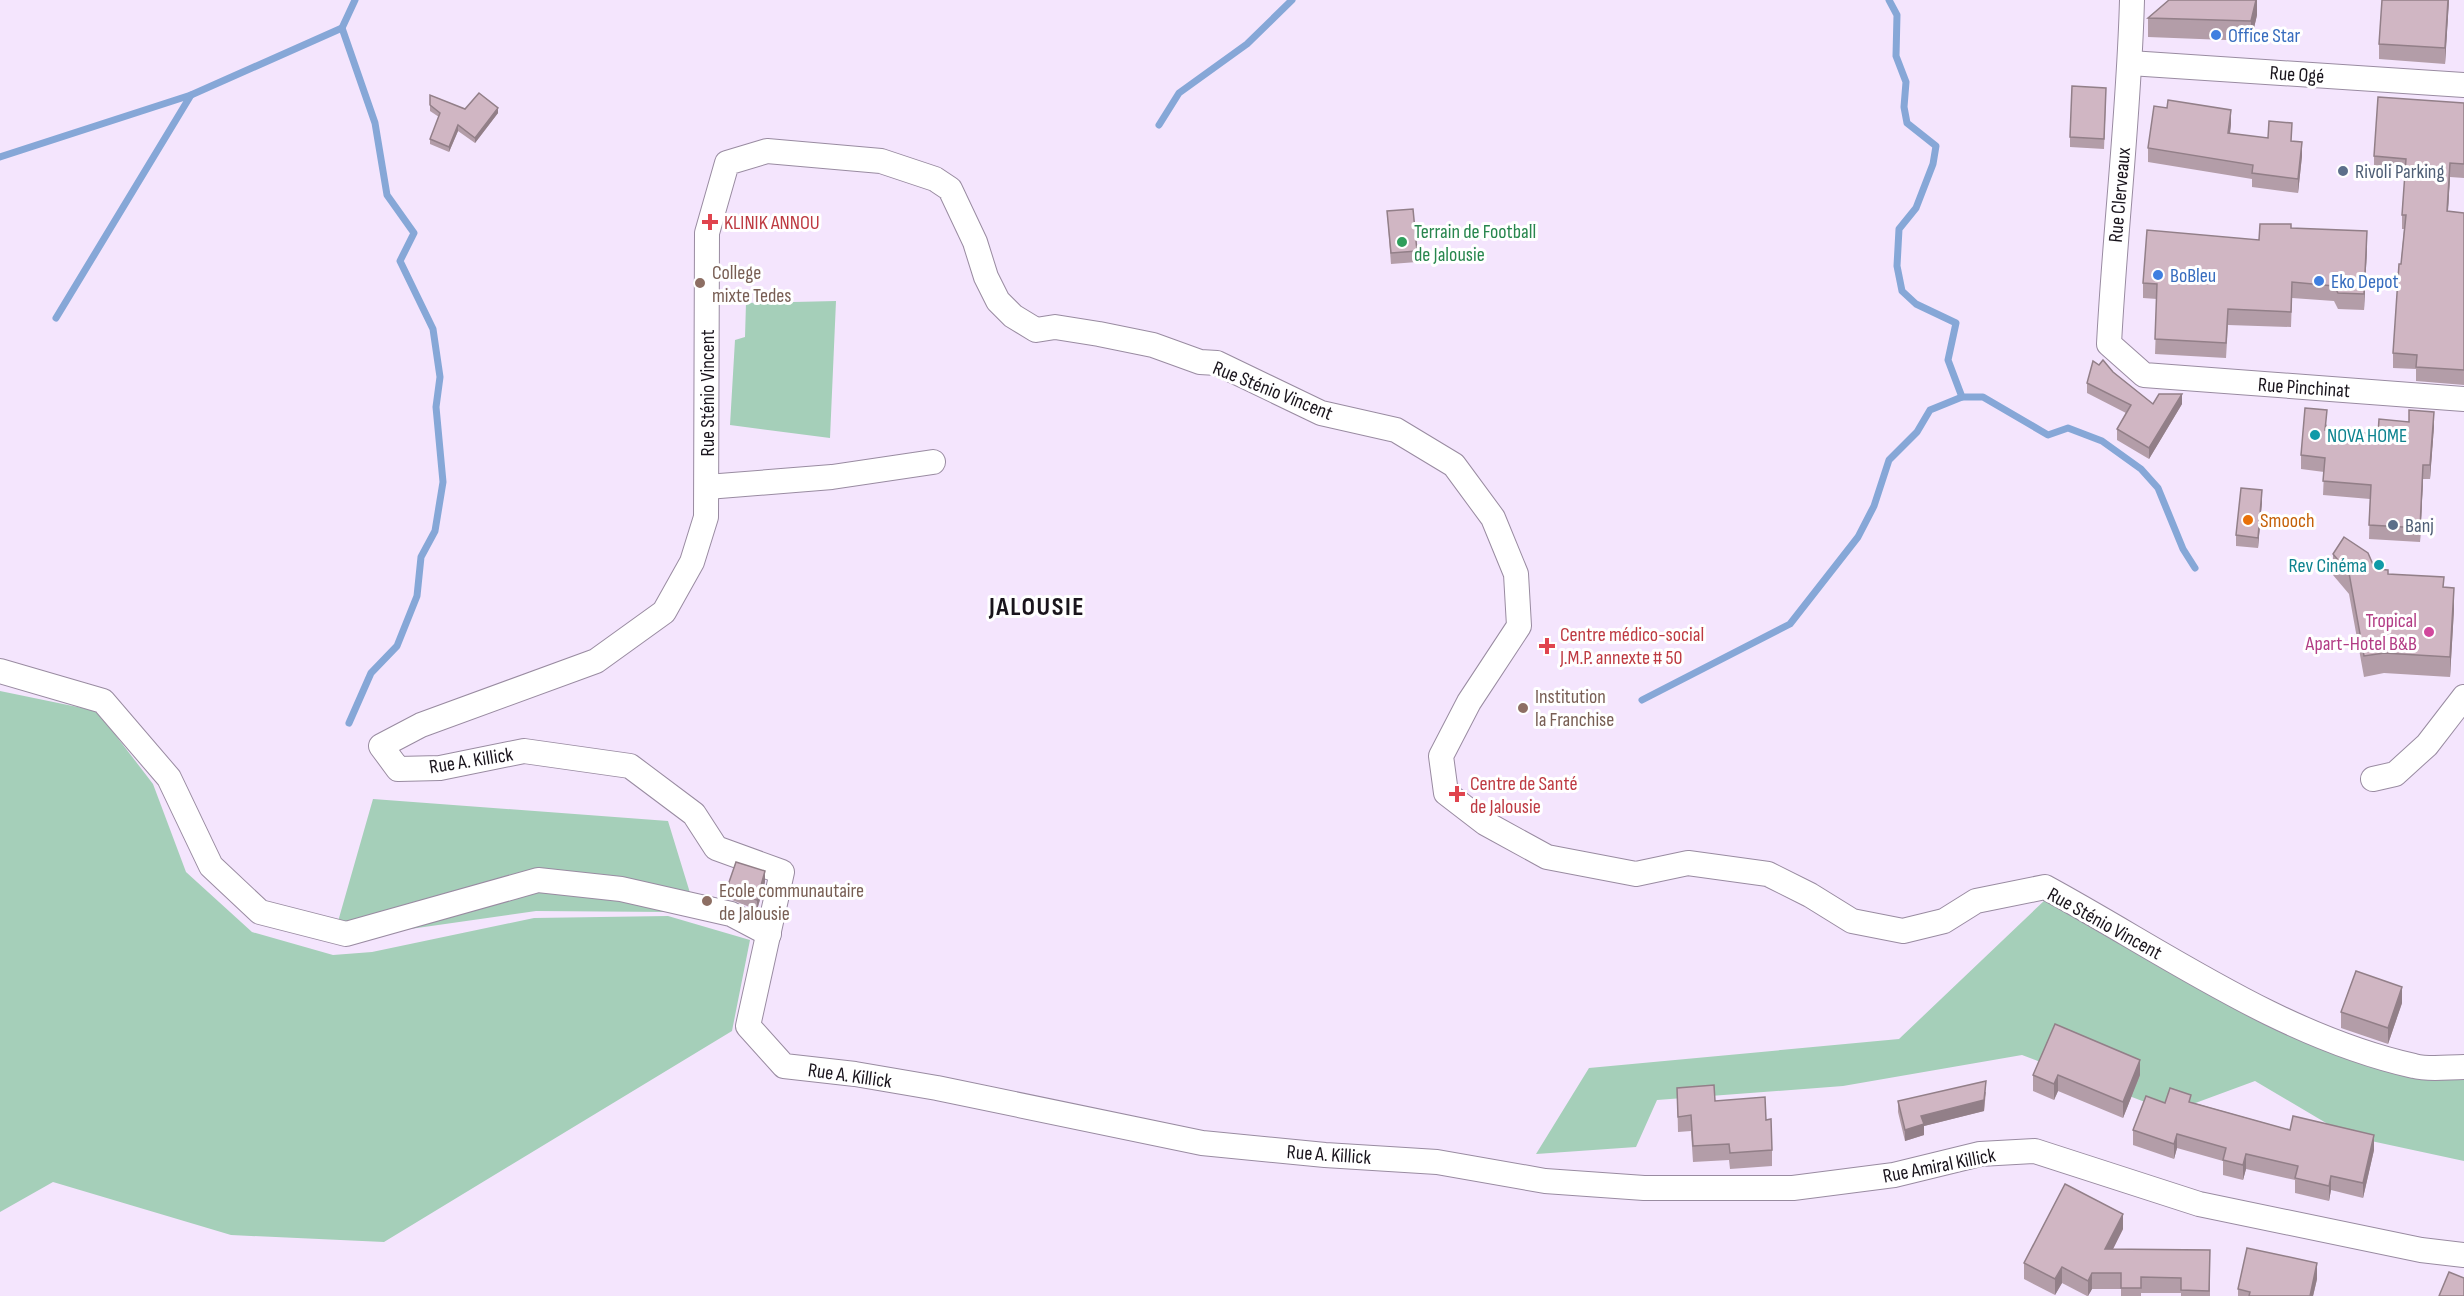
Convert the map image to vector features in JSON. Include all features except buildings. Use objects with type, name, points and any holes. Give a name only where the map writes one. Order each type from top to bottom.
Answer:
[{"type":"street","name":"Rue Clerveaux","points":[[2132,0],[2130,63],[2113,256],[2109,344],[2144,375]]},
{"type":"street","name":"Rue Ogé","points":[[2130,63],[2464,85]]},
{"type":"street","name":"Rue Sténio Vincent","points":[[398,769],[381,746],[421,725],[596,661],[664,612],[692,562],[706,517],[707,233],[728,163],[767,151],[881,161],[933,177],[950,189],[975,242],[986,277],[998,301],[1013,316],[1036,330],[1055,327],[1099,334],[1153,345],[1200,362],[1217,363],[1321,413],[1395,430],[1455,465],[1493,518],[1516,574],[1520,626],[1469,702],[1441,756],[1446,793],[1485,823],[1547,857],[1636,874],[1688,862],[1768,874],[1810,895],[1852,921],[1903,931],[1944,921],[1976,901],[2044,887],[2201,976],[2289,1022],[2356,1049],[2416,1067],[2464,1067]]},
{"type":"street","name":"Rue Pinchinat","points":[[2144,375],[2464,399]]},
{"type":"street","points":[[707,487],[841,476],[933,462]]},
{"type":"street","points":[[0,671],[103,701],[169,778],[211,866],[260,912],[346,934],[538,880],[621,889],[731,914],[769,934]]},
{"type":"street","points":[[2373,779],[2395,774],[2427,745],[2464,697]]},
{"type":"street","name":"Rue A. Killick","points":[[398,769],[440,768],[524,751],[630,766],[694,814],[716,848],[782,872],[748,1026],[784,1066],[855,1074],[937,1088],[1202,1143],[1324,1155],[1437,1162],[1545,1181]]},
{"type":"street","name":"Rue Amiral Killick","points":[[1545,1181],[1644,1188],[1793,1188],[1894,1175],[1980,1154],[2035,1151],[2199,1204],[2400,1246],[2464,1255]]},
{"type":"green space","points":[[836,301],[830,438],[730,425],[735,340],[745,337],[746,303]]},
{"type":"green space","points":[[0,691],[97,711],[153,784],[186,872],[252,932],[333,955],[372,952],[534,918],[668,916],[750,940],[732,1031],[384,1242],[231,1235],[53,1182],[0,1212]]},
{"type":"green space","points":[[373,799],[668,821],[698,919],[668,912],[536,911],[361,936],[337,925]]},
{"type":"green space","points":[[2046,899],[2196,984],[2464,1075],[2464,1161],[2348,1136],[2255,1081],[2171,1112],[2022,1055],[1843,1086],[1657,1100],[1636,1147],[1536,1154],[1589,1068],[1899,1039]]},
{"type":"waterway","points":[[349,723],[371,673],[397,646],[417,596],[421,557],[435,531],[443,482],[436,407],[440,377],[433,329],[400,261],[414,233],[387,195],[375,123],[342,28],[355,0]]},
{"type":"waterway","points":[[1159,125],[1179,93],[1247,44],[1292,0]]},
{"type":"waterway","points":[[1889,0],[1897,15],[1896,56],[1906,82],[1904,107],[1907,123],[1936,146],[1933,164],[1916,208],[1899,229],[1897,266],[1902,291],[1916,304],[1956,323],[1948,360],[1962,397],[1983,397],[2048,435],[2068,428],[2102,441],[2141,469],[2158,488],[2183,549],[2195,568]]},
{"type":"waterway","points":[[56,318],[191,95],[342,28]]},
{"type":"waterway","points":[[0,157],[191,95]]},
{"type":"waterway","points":[[1642,700],[1790,624],[1858,537],[1874,506],[1889,460],[1917,432],[1930,410],[1962,397]]},
{"type":"place","name":"Office Star","points":[[2216,35]]},
{"type":"place","name":"Rivoli Parking","points":[[2343,171]]},
{"type":"place","name":"KLINIK ANNOU","points":[[710,222]]},
{"type":"place","name":"Terrain de Football de Jalousie","points":[[1402,242]]},
{"type":"place","name":"BoBleu","points":[[2158,275]]},
{"type":"place","name":"Eko Depot","points":[[2319,281]]},
{"type":"place","name":"College mixte Tedes","points":[[700,283]]},
{"type":"place","name":"NOVA HOME","points":[[2315,435]]},
{"type":"place","name":"Smooch","points":[[2248,520]]},
{"type":"place","name":"Banj","points":[[2393,525]]},
{"type":"place","name":"Rev Cinéma","points":[[2379,565]]},
{"type":"place","name":"Tropical Apart-Hotel B&B","points":[[2429,632]]},
{"type":"place","name":"Centre médico-social J.M.P. annexte # 50","points":[[1547,646]]},
{"type":"place","name":"Institution la Franchise","points":[[1523,708]]},
{"type":"place","name":"Centre de Santé de Jalousie","points":[[1457,794]]},
{"type":"place","name":"Ecole communautaire de Jalousie","points":[[707,901]]},
{"type":"district","name":"JALOUSIE","points":[[1037,606]]}]
